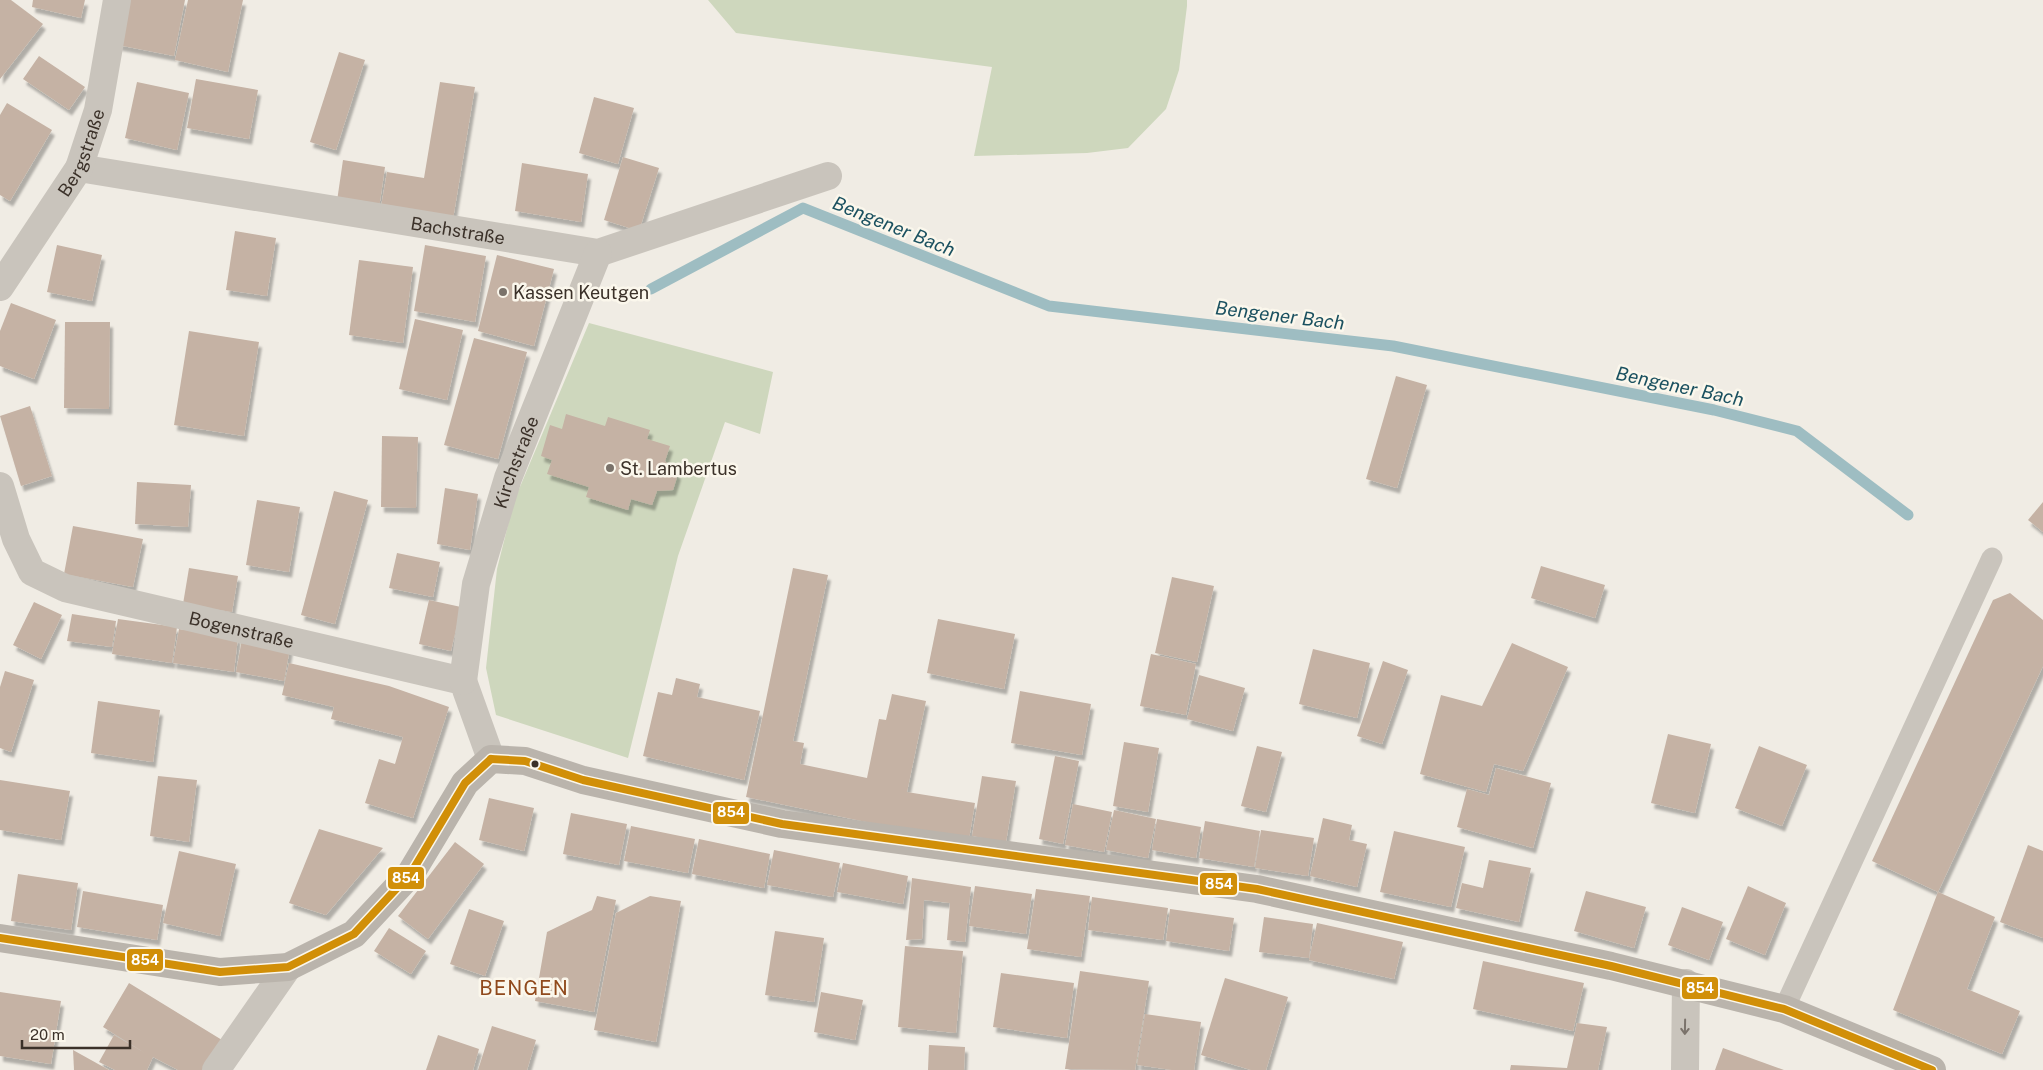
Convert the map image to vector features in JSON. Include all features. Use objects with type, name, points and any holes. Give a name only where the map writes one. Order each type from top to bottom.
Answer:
[{"type":"street","name":"Bergstraße","points":[[0,287],[79,168],[98,110],[117,0]]},
{"type":"street","name":"Bachstraße","points":[[79,168],[598,253],[828,176]]},
{"type":"street","name":"Kirchstraße","points":[[463,681],[476,584],[508,478],[598,253]]},
{"type":"street","name":"Bogenstraße","points":[[0,486],[16,539],[32,572],[65,588],[463,681]]},
{"type":"street","points":[[463,681],[491,759]]},
{"type":"street","points":[[0,938],[220,972],[288,967],[354,934],[412,873],[465,783],[491,759],[525,761],[583,780],[782,824],[1257,889],[1686,983],[1784,1009],[1932,1070]]},
{"type":"street","points":[[216,1070],[288,967]]},
{"type":"street","points":[[1685,1070],[1686,983]]},
{"type":"lane","points":[[1784,1009],[1992,558]]},
{"type":"green space","points":[[708,0],[1187,0],[1187,6],[1179,70],[1166,109],[1128,148],[1087,153],[974,156],[992,67],[736,33]]},
{"type":"green space","points":[[589,323],[773,372],[760,434],[725,422],[678,556],[628,758],[496,715],[486,668],[497,569],[514,501]]},
{"type":"building","points":[[0,0],[11,0],[43,24],[0,79]]},
{"type":"building","points":[[33,0],[85,0],[81,18],[32,7]]},
{"type":"building","points":[[127,0],[185,0],[174,56],[118,45]]},
{"type":"building","points":[[188,0],[243,0],[228,72],[175,60]]},
{"type":"building","points":[[339,52],[365,60],[336,150],[310,142]]},
{"type":"building","points":[[39,56],[85,87],[69,110],[23,79]]},
{"type":"building","points":[[196,79],[258,90],[249,139],[187,128]]},
{"type":"building","points":[[137,82],[189,93],[177,150],[125,138]]},
{"type":"building","points":[[440,82],[475,87],[453,219],[381,207],[387,172],[424,178]]},
{"type":"building","points":[[594,97],[634,108],[618,164],[579,153]]},
{"type":"building","points":[[7,103],[52,130],[10,201],[0,195],[0,115]]},
{"type":"building","points":[[623,157],[659,168],[639,231],[604,220]]},
{"type":"building","points":[[343,160],[385,167],[379,208],[337,201]]},
{"type":"building","points":[[522,163],[588,174],[581,222],[515,211]]},
{"type":"building","points":[[235,231],[276,238],[267,296],[226,290]]},
{"type":"building","points":[[57,245],[102,255],[92,301],[47,292]]},
{"type":"building","points":[[425,245],[486,256],[475,322],[414,311]]},
{"type":"building","points":[[497,255],[554,269],[534,346],[478,331]]},
{"type":"building","points":[[359,260],[413,267],[403,343],[349,335]]},
{"type":"building","points":[[11,303],[56,320],[34,379],[0,366],[0,331]]},
{"type":"building","points":[[415,319],[463,330],[447,400],[399,389]]},
{"type":"building","points":[[65,322],[110,322],[109,409],[64,408]]},
{"type":"building","points":[[189,331],[259,342],[244,436],[174,425]]},
{"type":"building","points":[[474,338],[527,352],[498,459],[444,445]]},
{"type":"building","points":[[1396,376],[1427,385],[1397,488],[1366,479]]},
{"type":"building","points":[[30,406],[52,476],[21,486],[0,416]]},
{"type":"building","name":"St. Lambertus","points":[[566,414],[605,426],[608,417],[650,430],[647,439],[670,446],[665,461],[678,474],[673,490],[657,491],[652,505],[631,499],[628,510],[586,497],[589,487],[547,474],[552,460],[541,456],[550,425],[562,429]]},
{"type":"building","points":[[382,436],[418,437],[416,508],[381,507]]},
{"type":"building","points":[[137,482],[191,485],[188,527],[135,524]]},
{"type":"building","points":[[445,488],[478,494],[470,550],[437,544]]},
{"type":"building","points":[[334,491],[368,500],[335,624],[301,615]]},
{"type":"building","points":[[257,500],[300,507],[289,572],[246,565]]},
{"type":"building","points":[[2043,502],[2043,532],[2028,520]]},
{"type":"building","points":[[73,526],[143,539],[133,587],[64,574]]},
{"type":"building","points":[[397,553],[440,562],[433,597],[389,588]]},
{"type":"building","points":[[1541,566],[1605,585],[1595,618],[1531,598]]},
{"type":"building","points":[[189,568],[238,576],[232,612],[183,604]]},
{"type":"building","points":[[793,568],[828,575],[793,741],[804,743],[800,764],[867,778],[879,719],[886,720],[892,694],[926,701],[907,792],[975,803],[969,839],[900,829],[746,797]]},
{"type":"building","points":[[1172,577],[1214,586],[1197,662],[1155,653]]},
{"type":"building","points":[[2010,593],[2043,620],[2043,666],[1938,892],[1872,861],[1993,600]]},
{"type":"building","points":[[429,600],[461,607],[451,651],[419,644]]},
{"type":"building","points":[[34,602],[62,615],[41,659],[13,645]]},
{"type":"building","points":[[72,614],[116,621],[112,647],[67,641]]},
{"type":"building","points":[[118,619],[177,627],[172,663],[112,654]]},
{"type":"building","points":[[938,619],[1015,634],[1004,689],[927,673]]},
{"type":"building","points":[[179,629],[238,637],[234,672],[173,663]]},
{"type":"building","points":[[242,639],[290,648],[284,681],[236,672]]},
{"type":"building","points":[[1512,643],[1568,667],[1523,771],[1494,764],[1486,792],[1420,774],[1441,695],[1482,706]]},
{"type":"building","points":[[1313,649],[1370,663],[1357,718],[1299,704]]},
{"type":"building","points":[[1151,654],[1196,664],[1186,715],[1140,706]]},
{"type":"building","points":[[1383,661],[1408,670],[1382,744],[1357,736]]},
{"type":"building","points":[[289,663],[389,686],[449,707],[413,818],[365,803],[379,759],[395,764],[403,737],[331,719],[334,707],[282,695]]},
{"type":"building","points":[[5,671],[34,680],[11,752],[0,748],[0,687]]},
{"type":"building","points":[[1199,675],[1245,688],[1233,731],[1187,719]]},
{"type":"building","points":[[676,678],[700,684],[697,697],[760,711],[744,780],[643,756],[658,692],[672,695]]},
{"type":"building","points":[[1020,691],[1091,704],[1082,755],[1011,743]]},
{"type":"building","points":[[98,701],[160,710],[153,762],[91,753]]},
{"type":"building","points":[[1668,734],[1711,744],[1695,813],[1651,803]]},
{"type":"building","points":[[1124,742],[1159,748],[1148,812],[1113,806]]},
{"type":"building","points":[[1257,746],[1282,752],[1266,812],[1241,806]]},
{"type":"building","points":[[1759,746],[1807,765],[1782,826],[1735,808]]},
{"type":"building","points":[[1055,756],[1079,761],[1063,844],[1039,839]]},
{"type":"building","points":[[1496,768],[1551,783],[1533,848],[1457,827],[1467,789],[1489,795]]},
{"type":"building","points":[[158,776],[197,780],[189,842],[150,836]]},
{"type":"building","points":[[982,776],[1016,781],[1006,842],[972,836]]},
{"type":"building","points":[[0,780],[70,791],[61,840],[0,830]]},
{"type":"building","points":[[489,798],[534,808],[524,851],[479,840]]},
{"type":"building","points":[[1073,804],[1112,812],[1104,852],[1065,845]]},
{"type":"building","points":[[1114,810],[1156,819],[1148,858],[1106,850]]},
{"type":"building","points":[[571,813],[627,824],[619,865],[563,854]]},
{"type":"building","points":[[1323,818],[1352,825],[1349,840],[1367,844],[1357,887],[1310,876]]},
{"type":"building","points":[[1157,819],[1201,827],[1196,858],[1152,850]]},
{"type":"building","points":[[1205,821],[1260,831],[1254,867],[1199,858]]},
{"type":"building","points":[[631,826],[695,839],[688,873],[624,861]]},
{"type":"building","points":[[319,829],[383,848],[326,915],[289,903]]},
{"type":"building","points":[[1261,830],[1314,838],[1308,876],[1255,868]]},
{"type":"building","points":[[1394,831],[1465,847],[1451,907],[1380,892]]},
{"type":"building","points":[[699,839],[770,854],[764,888],[692,874]]},
{"type":"building","points":[[455,842],[484,864],[428,939],[398,916]]},
{"type":"building","points":[[2028,845],[2043,851],[2043,938],[2000,922]]},
{"type":"building","points":[[774,850],[840,863],[833,897],[767,885]]},
{"type":"building","points":[[179,851],[236,864],[220,936],[163,923]]},
{"type":"building","points":[[1489,860],[1531,868],[1519,922],[1456,908],[1462,883],[1483,888]]},
{"type":"building","points":[[843,863],[908,876],[903,904],[837,892]]},
{"type":"building","points":[[18,874],[78,883],[71,930],[11,921]]},
{"type":"building","points":[[912,878],[971,887],[965,942],[947,940],[950,903],[924,900],[922,939],[906,940]]},
{"type":"building","points":[[975,886],[1032,894],[1026,934],[969,926]]},
{"type":"building","points":[[1748,886],[1786,903],[1765,955],[1726,939]]},
{"type":"building","points":[[1036,889],[1090,896],[1081,957],[1027,949]]},
{"type":"building","points":[[83,891],[163,905],[157,940],[77,927]]},
{"type":"building","points":[[1586,891],[1646,907],[1634,948],[1574,931]]},
{"type":"building","points":[[1938,892],[1995,917],[1967,989],[2020,1011],[2002,1054],[1893,1010]]},
{"type":"building","points":[[597,896],[616,900],[594,1012],[535,1001],[547,932],[592,910]]},
{"type":"building","points":[[650,896],[681,901],[656,1042],[594,1030],[616,913]]},
{"type":"building","points":[[1092,897],[1168,908],[1163,940],[1088,930]]},
{"type":"building","points":[[1682,907],[1723,922],[1709,960],[1668,945]]},
{"type":"building","points":[[469,909],[504,921],[485,976],[450,964]]},
{"type":"building","points":[[1170,909],[1234,918],[1229,951],[1166,941]]},
{"type":"building","points":[[1264,917],[1313,924],[1309,958],[1259,952]]},
{"type":"building","points":[[1317,923],[1403,942],[1394,979],[1309,960]]},
{"type":"building","points":[[389,928],[426,951],[411,974],[374,951]]},
{"type":"building","points":[[775,931],[824,938],[814,1002],[765,995]]},
{"type":"building","points":[[905,946],[963,951],[956,1033],[898,1027]]},
{"type":"building","points":[[1483,961],[1584,983],[1573,1031],[1473,1009]]},
{"type":"building","points":[[1080,971],[1149,981],[1135,1070],[1065,1069]]},
{"type":"building","points":[[1001,973],[1074,983],[1067,1038],[993,1027]]},
{"type":"building","points":[[1225,978],[1288,997],[1266,1070],[1251,1070],[1201,1055]]},
{"type":"building","points":[[129,983],[222,1040],[204,1070],[178,1070],[153,1057],[147,1070],[115,1070],[99,1062],[114,1035],[145,1053],[103,1027]]},
{"type":"building","points":[[0,992],[61,1001],[51,1064],[0,1056]]},
{"type":"building","points":[[821,992],[863,1000],[855,1040],[814,1032]]},
{"type":"building","points":[[1145,1014],[1201,1022],[1194,1070],[1172,1070],[1137,1065]]},
{"type":"building","points":[[1577,1023],[1607,1027],[1598,1070],[1510,1070],[1511,1065],[1567,1068]]},
{"type":"building","points":[[492,1026],[536,1040],[527,1070],[478,1070]]},
{"type":"building","points":[[438,1035],[479,1049],[473,1070],[426,1070]]},
{"type":"building","points":[[929,1045],[965,1047],[964,1070],[928,1070]]},
{"type":"building","points":[[1723,1048],[1784,1070],[1715,1070]]},
{"type":"building","points":[[73,1050],[109,1070],[74,1070]]},
{"type":"waterway","name":"Bengener Bach","points":[[651,289],[803,208],[1049,306],[1393,346],[1714,410],[1797,431],[1908,515]]},
{"type":"transit line","name":"854","points":[[491,759],[525,761],[583,780],[782,824],[1257,889],[1611,966],[1784,1009],[1932,1070]]},
{"type":"transit line","name":"854","points":[[0,938],[220,972],[288,967],[354,934],[411,873],[465,783],[491,759]]},
{"type":"place","name":"Kassen Keutgen","points":[[503,292]]},
{"type":"place","name":"St. Lambertus","points":[[610,468]]},
{"type":"district","name":"BENGEN","points":[[524,988]]}]
